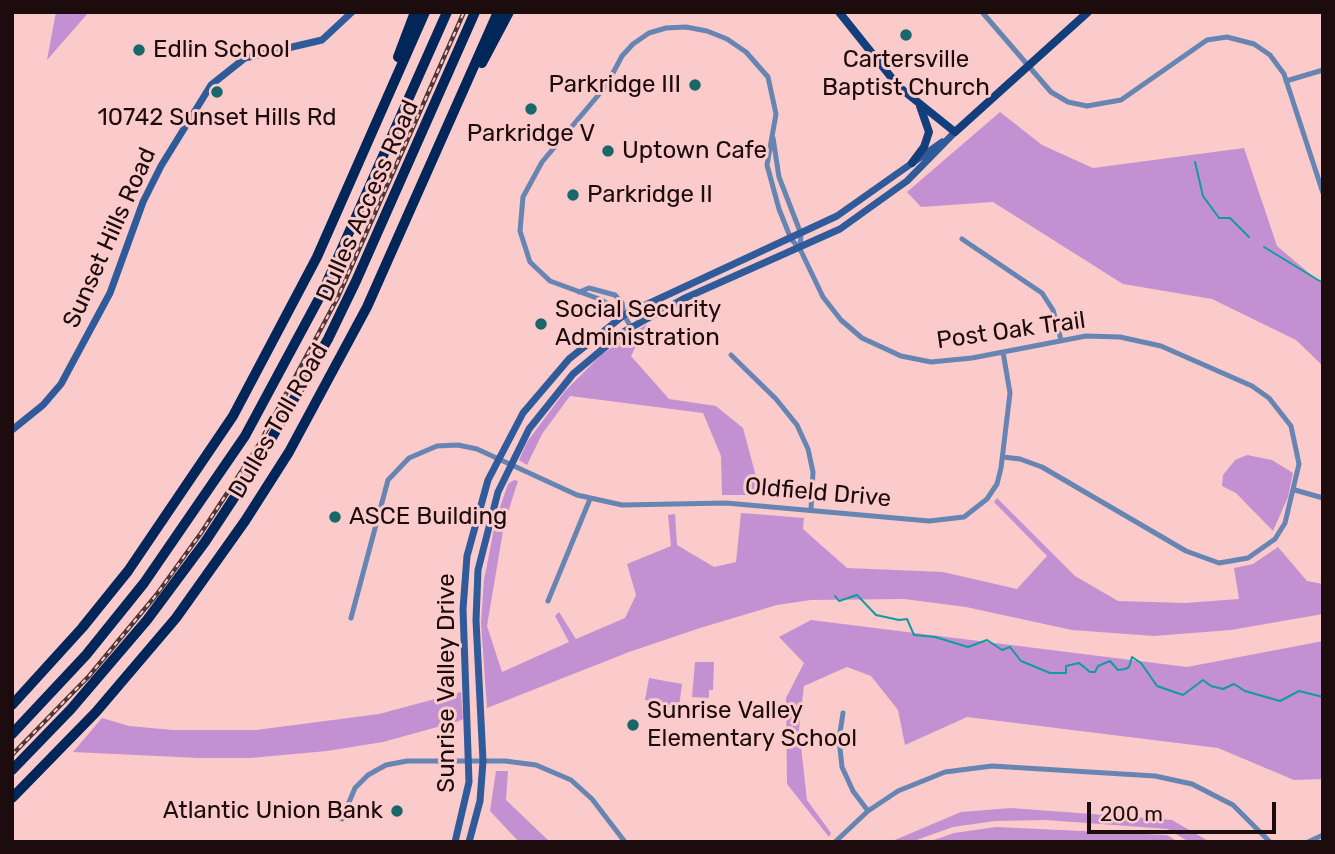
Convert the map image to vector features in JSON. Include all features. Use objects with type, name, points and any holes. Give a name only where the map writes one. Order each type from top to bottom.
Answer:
[{"type":"highway","points":[[360,159],[415,12]]},
{"type":"highway","name":"Dulles Toll Road","points":[[16,701],[128,571],[210,452],[288,315],[425,12]]},
{"type":"highway","name":"Dulles Access Road","points":[[12,734],[110,625],[170,547],[226,466],[278,380],[323,292],[447,12]]},
{"type":"highway","name":"Dulles Access Road","points":[[12,770],[71,709],[139,630],[184,571],[278,428],[356,281],[475,12]]},
{"type":"highway","name":"Dulles Toll Road","points":[[12,798],[96,712],[200,586],[289,452],[351,338],[498,12]]},
{"type":"highway","points":[[431,163],[509,12]]},
{"type":"main road","name":"Sunset Hills Road","points":[[12,430],[43,405],[61,384],[110,293],[143,202],[160,166],[211,85],[245,58],[304,47],[327,38],[352,12]]},
{"type":"main road","points":[[839,12],[884,69],[920,106],[955,132],[1088,12]]},
{"type":"main road","points":[[912,163],[925,147],[929,132],[920,106]]},
{"type":"main road","name":"Sunrise Valley Drive","points":[[455,842],[467,802],[469,761],[464,580],[474,520],[498,459],[523,413],[548,381],[583,346],[624,315],[685,284],[801,234],[869,196],[955,132]]},
{"type":"main road","name":"Sunrise Valley Drive","points":[[469,842],[480,801],[483,761],[476,620],[478,570],[491,512],[509,464],[529,429],[563,384],[631,327],[683,299],[841,229],[884,200],[928,162],[945,141]]},
{"type":"street","points":[[982,12],[1059,98],[1076,105],[1099,106],[1126,97],[1198,44],[1227,37],[1245,40],[1263,48],[1277,63],[1286,81],[1323,193]]},
{"type":"street","points":[[624,315],[602,300],[550,281],[530,262],[522,244],[519,215],[523,197],[542,162],[606,86],[622,56],[633,44],[666,27],[686,27],[727,38],[753,59],[768,77],[775,99],[773,138],[779,177],[801,234],[800,249]]},
{"type":"street","points":[[1286,81],[1323,70]]},
{"type":"street","points":[[773,138],[768,148],[766,165],[791,239]]},
{"type":"street","name":"Post Oak Trail","points":[[791,239],[800,249],[832,310],[851,329],[874,345],[901,356],[931,362],[1100,336],[1144,341],[1181,354],[1261,392],[1278,407],[1294,435],[1299,464],[1295,490],[1285,523],[1268,545],[1248,558],[1219,563],[1186,551],[1042,467],[1020,459],[1003,457]]},
{"type":"street","points":[[962,239],[1042,293],[1053,310],[1061,340]]},
{"type":"street","points":[[579,292],[589,288],[615,295],[622,303],[624,315],[631,327]]},
{"type":"street","name":"Oldfield Drive","points":[[351,618],[382,497],[394,472],[418,452],[437,446],[468,446],[590,499],[631,506],[717,503],[929,521],[956,519],[972,512],[990,495],[997,484],[1003,457],[1010,393],[1003,352]]},
{"type":"street","points":[[731,355],[789,413],[803,437],[813,472],[810,509]]},
{"type":"street","points":[[1295,490],[1323,498]]},
{"type":"street","points":[[548,601],[590,499]]},
{"type":"street","points":[[843,713],[839,739],[842,767],[853,791],[868,811]]},
{"type":"street","points":[[342,819],[355,788],[377,769],[407,761],[483,761],[536,765],[564,776],[592,799],[625,842]]},
{"type":"street","points":[[835,842],[868,811],[913,784],[962,768],[1006,766],[1142,775],[1192,784],[1219,796],[1245,815],[1270,842]]},
{"type":"street","points":[[1308,842],[1323,835]]},
{"type":"shaded area","points":[[56,12],[89,12],[47,60]]},
{"type":"shaded area","points":[[1000,112],[1042,145],[1093,168],[1244,148],[1277,246],[1323,285],[1323,366],[1296,340],[1212,299],[1123,284],[993,202],[921,207],[907,192]]},
{"type":"shaded area","points":[[647,324],[631,356],[669,399],[716,406],[743,428],[761,495],[722,495],[721,456],[703,413],[570,396],[542,434],[527,465],[519,460],[527,442],[565,391],[602,354]]},
{"type":"shaded area","points":[[1247,455],[1272,460],[1293,473],[1288,497],[1273,531],[1236,493],[1222,486],[1223,475],[1235,460]]},
{"type":"shaded area","points":[[514,480],[518,481],[504,525],[487,626],[502,672],[569,642],[555,616],[559,612],[576,639],[625,618],[636,595],[627,564],[671,546],[668,515],[675,514],[677,545],[714,567],[736,562],[741,513],[755,514],[804,518],[803,529],[847,568],[943,572],[1017,589],[1047,556],[994,502],[997,498],[1075,576],[1118,601],[1185,603],[1239,599],[1234,568],[1253,564],[1278,547],[1307,581],[1323,584],[1323,614],[1231,630],[1154,636],[1072,630],[966,607],[904,599],[811,600],[777,605],[700,628],[629,652],[487,708],[481,623],[484,580],[496,519],[508,484]]},
{"type":"shaded area","points":[[811,620],[1187,667],[1323,641],[1323,779],[1294,780],[1218,748],[967,717],[905,745],[898,710],[871,676],[847,667],[804,686],[799,729],[807,800],[831,833],[829,837],[787,784],[786,698],[804,663],[779,637]]},
{"type":"shaded area","points":[[695,662],[714,662],[713,690],[709,690],[709,698],[692,697]]},
{"type":"shaded area","points":[[649,678],[682,684],[679,707],[645,700]]},
{"type":"shaded area","points":[[461,692],[463,719],[459,721],[383,742],[327,751],[250,758],[73,752],[102,718],[129,726],[173,730],[256,730],[379,714]]},
{"type":"shaded area","points":[[496,771],[508,771],[506,800],[550,842],[519,842],[490,811]]},
{"type":"shaded area","points":[[1011,808],[1172,820],[1210,842],[1189,842],[1168,829],[1046,820],[995,821],[953,827],[911,842],[890,842],[961,812]]},
{"type":"shaded area","points":[[996,827],[1167,835],[1178,842],[928,842],[954,833]]},
{"type":"waterway","points":[[1195,162],[1203,196],[1219,218],[1230,218],[1249,237]]},
{"type":"waterway","points":[[1264,247],[1323,283]]},
{"type":"waterway","points":[[835,596],[839,601],[857,595],[876,615],[907,619],[914,635],[935,637],[968,647],[987,640],[1002,650],[1010,647],[1021,661],[1050,673],[1066,673],[1066,666],[1079,663],[1090,672],[1095,672],[1098,666],[1110,661],[1118,670],[1125,669],[1129,667],[1132,657],[1141,663],[1157,686],[1183,695],[1203,680],[1211,686],[1223,689],[1234,684],[1245,691],[1280,701],[1299,691],[1323,697]]},
{"type":"railway","points":[[12,755],[89,676],[157,594],[258,446],[337,299],[464,12]]},
{"type":"place","name":"Cartersville Baptist Church","points":[[906,35]]},
{"type":"place","name":"Edlin School","points":[[139,50]]},
{"type":"place","name":"Parkridge III","points":[[695,85]]},
{"type":"place","name":"10742 Sunset Hills Rd","points":[[217,92]]},
{"type":"place","name":"Parkridge V","points":[[531,109]]},
{"type":"place","name":"Uptown Cafe","points":[[608,151]]},
{"type":"place","name":"Parkridge II","points":[[573,195]]},
{"type":"place","name":"Social Security Administration","points":[[541,324]]},
{"type":"place","name":"ASCE Building","points":[[335,517]]},
{"type":"place","name":"Sunrise Valley Elementary School","points":[[633,725]]},
{"type":"place","name":"Atlantic Union Bank","points":[[397,811]]}]
